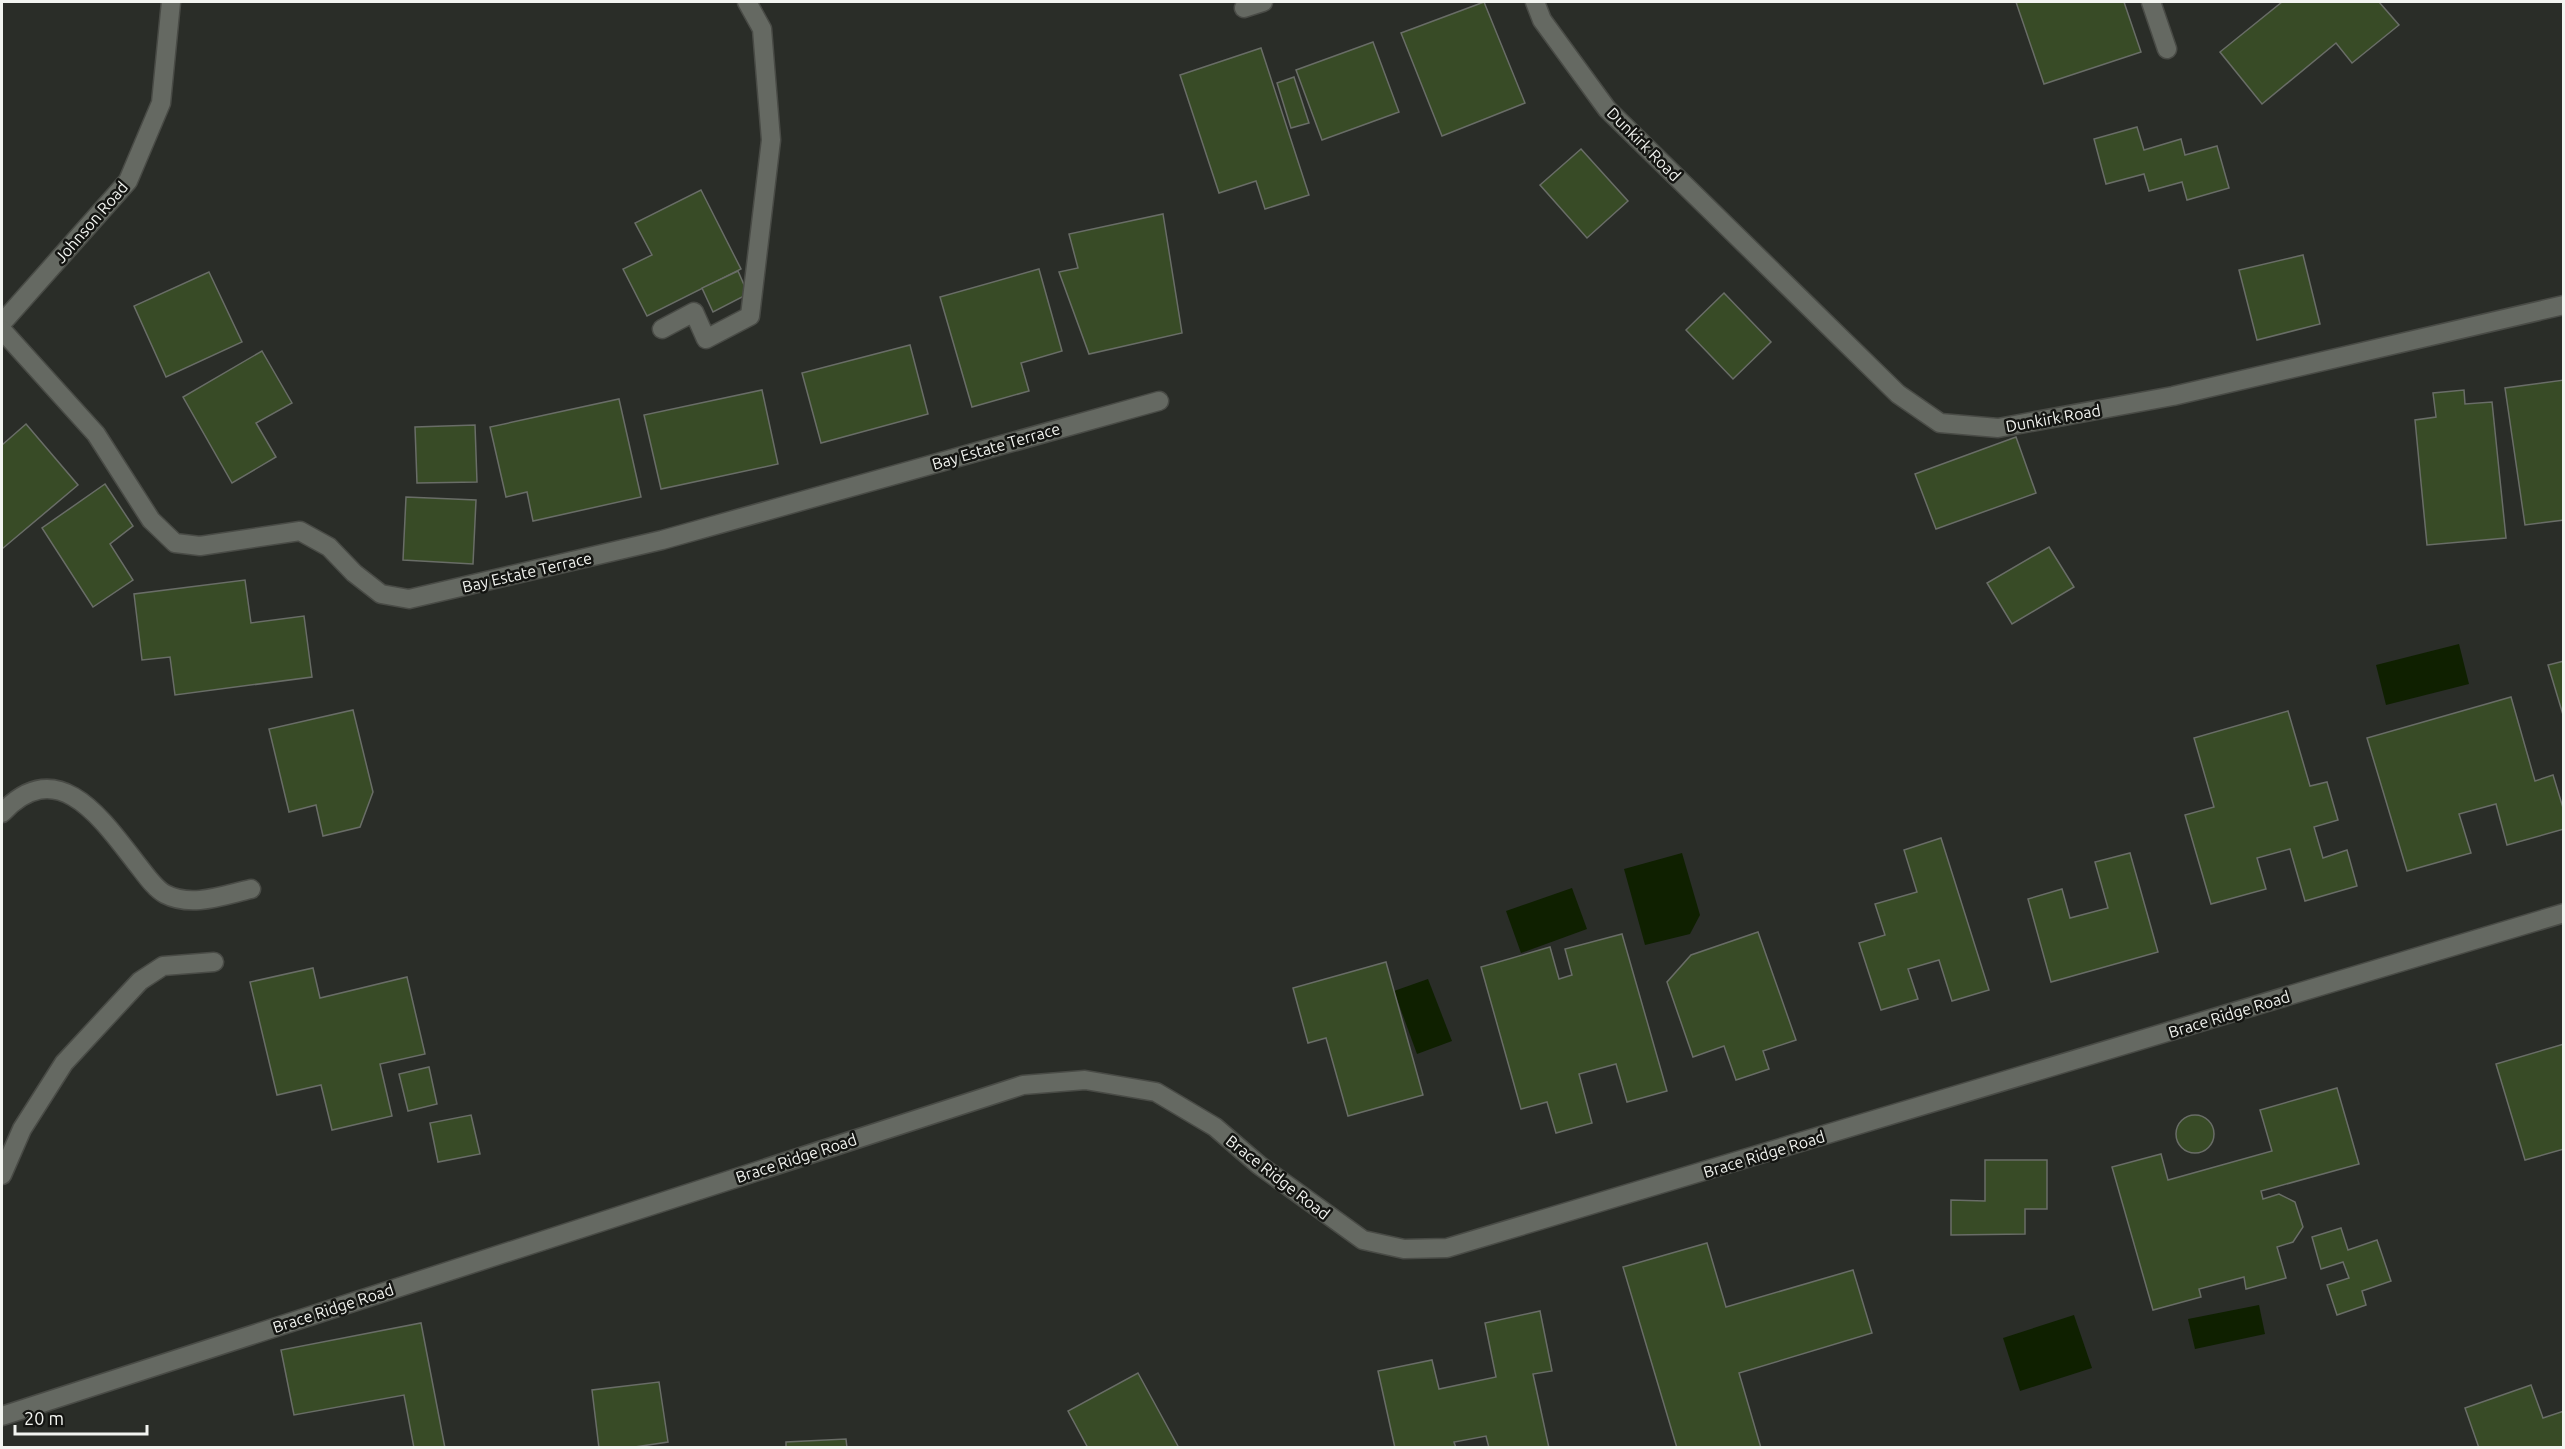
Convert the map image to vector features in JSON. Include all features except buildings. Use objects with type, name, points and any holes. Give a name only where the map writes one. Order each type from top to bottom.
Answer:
[{"type":"street","name":"Johnson Road","points":[[2,323],[128,181],[161,103],[171,2]]},
{"type":"street","points":[[662,329],[694,312],[706,339],[750,316],[771,140],[762,29],[747,2]]},
{"type":"street","points":[[1244,8],[1263,2]]},
{"type":"street","name":"Dunkirk Road","points":[[1536,2],[1542,20],[1607,109],[1898,394],[1940,423],[1998,428],[2173,396],[2564,304]]},
{"type":"street","points":[[2151,2],[2167,49]]},
{"type":"street","name":"Bay Estate Terrace","points":[[2,330],[96,434],[151,520],[175,543],[200,546],[300,531],[329,547],[354,573],[381,594],[409,599],[662,540],[1159,400]]},
{"type":"street","points":[[2,813],[16,797],[42,787],[64,791],[90,808],[164,894],[183,900],[205,900],[251,889]]},
{"type":"street","name":"Brace Ridge Road","points":[[2,1416],[1023,1084],[1085,1080],[1156,1092],[1215,1127],[1259,1165],[1363,1240],[1404,1249],[1447,1248],[2564,913]]},
{"type":"street","points":[[2,1174],[22,1129],[64,1063],[140,981],[163,966],[214,962]]},
{"type":"shaded area","points":[[2459,644],[2469,684],[2386,705],[2376,665]]},
{"type":"shaded area","points":[[1682,853],[1700,915],[1690,934],[1645,945],[1624,869]]},
{"type":"shaded area","points":[[1572,888],[1587,929],[1521,953],[1506,911]]},
{"type":"shaded area","points":[[1428,979],[1452,1041],[1417,1054],[1394,991]]},
{"type":"shaded area","points":[[2259,1305],[2265,1334],[2195,1349],[2188,1319]]},
{"type":"shaded area","points":[[2074,1315],[2092,1368],[2020,1391],[2003,1338]]}]
